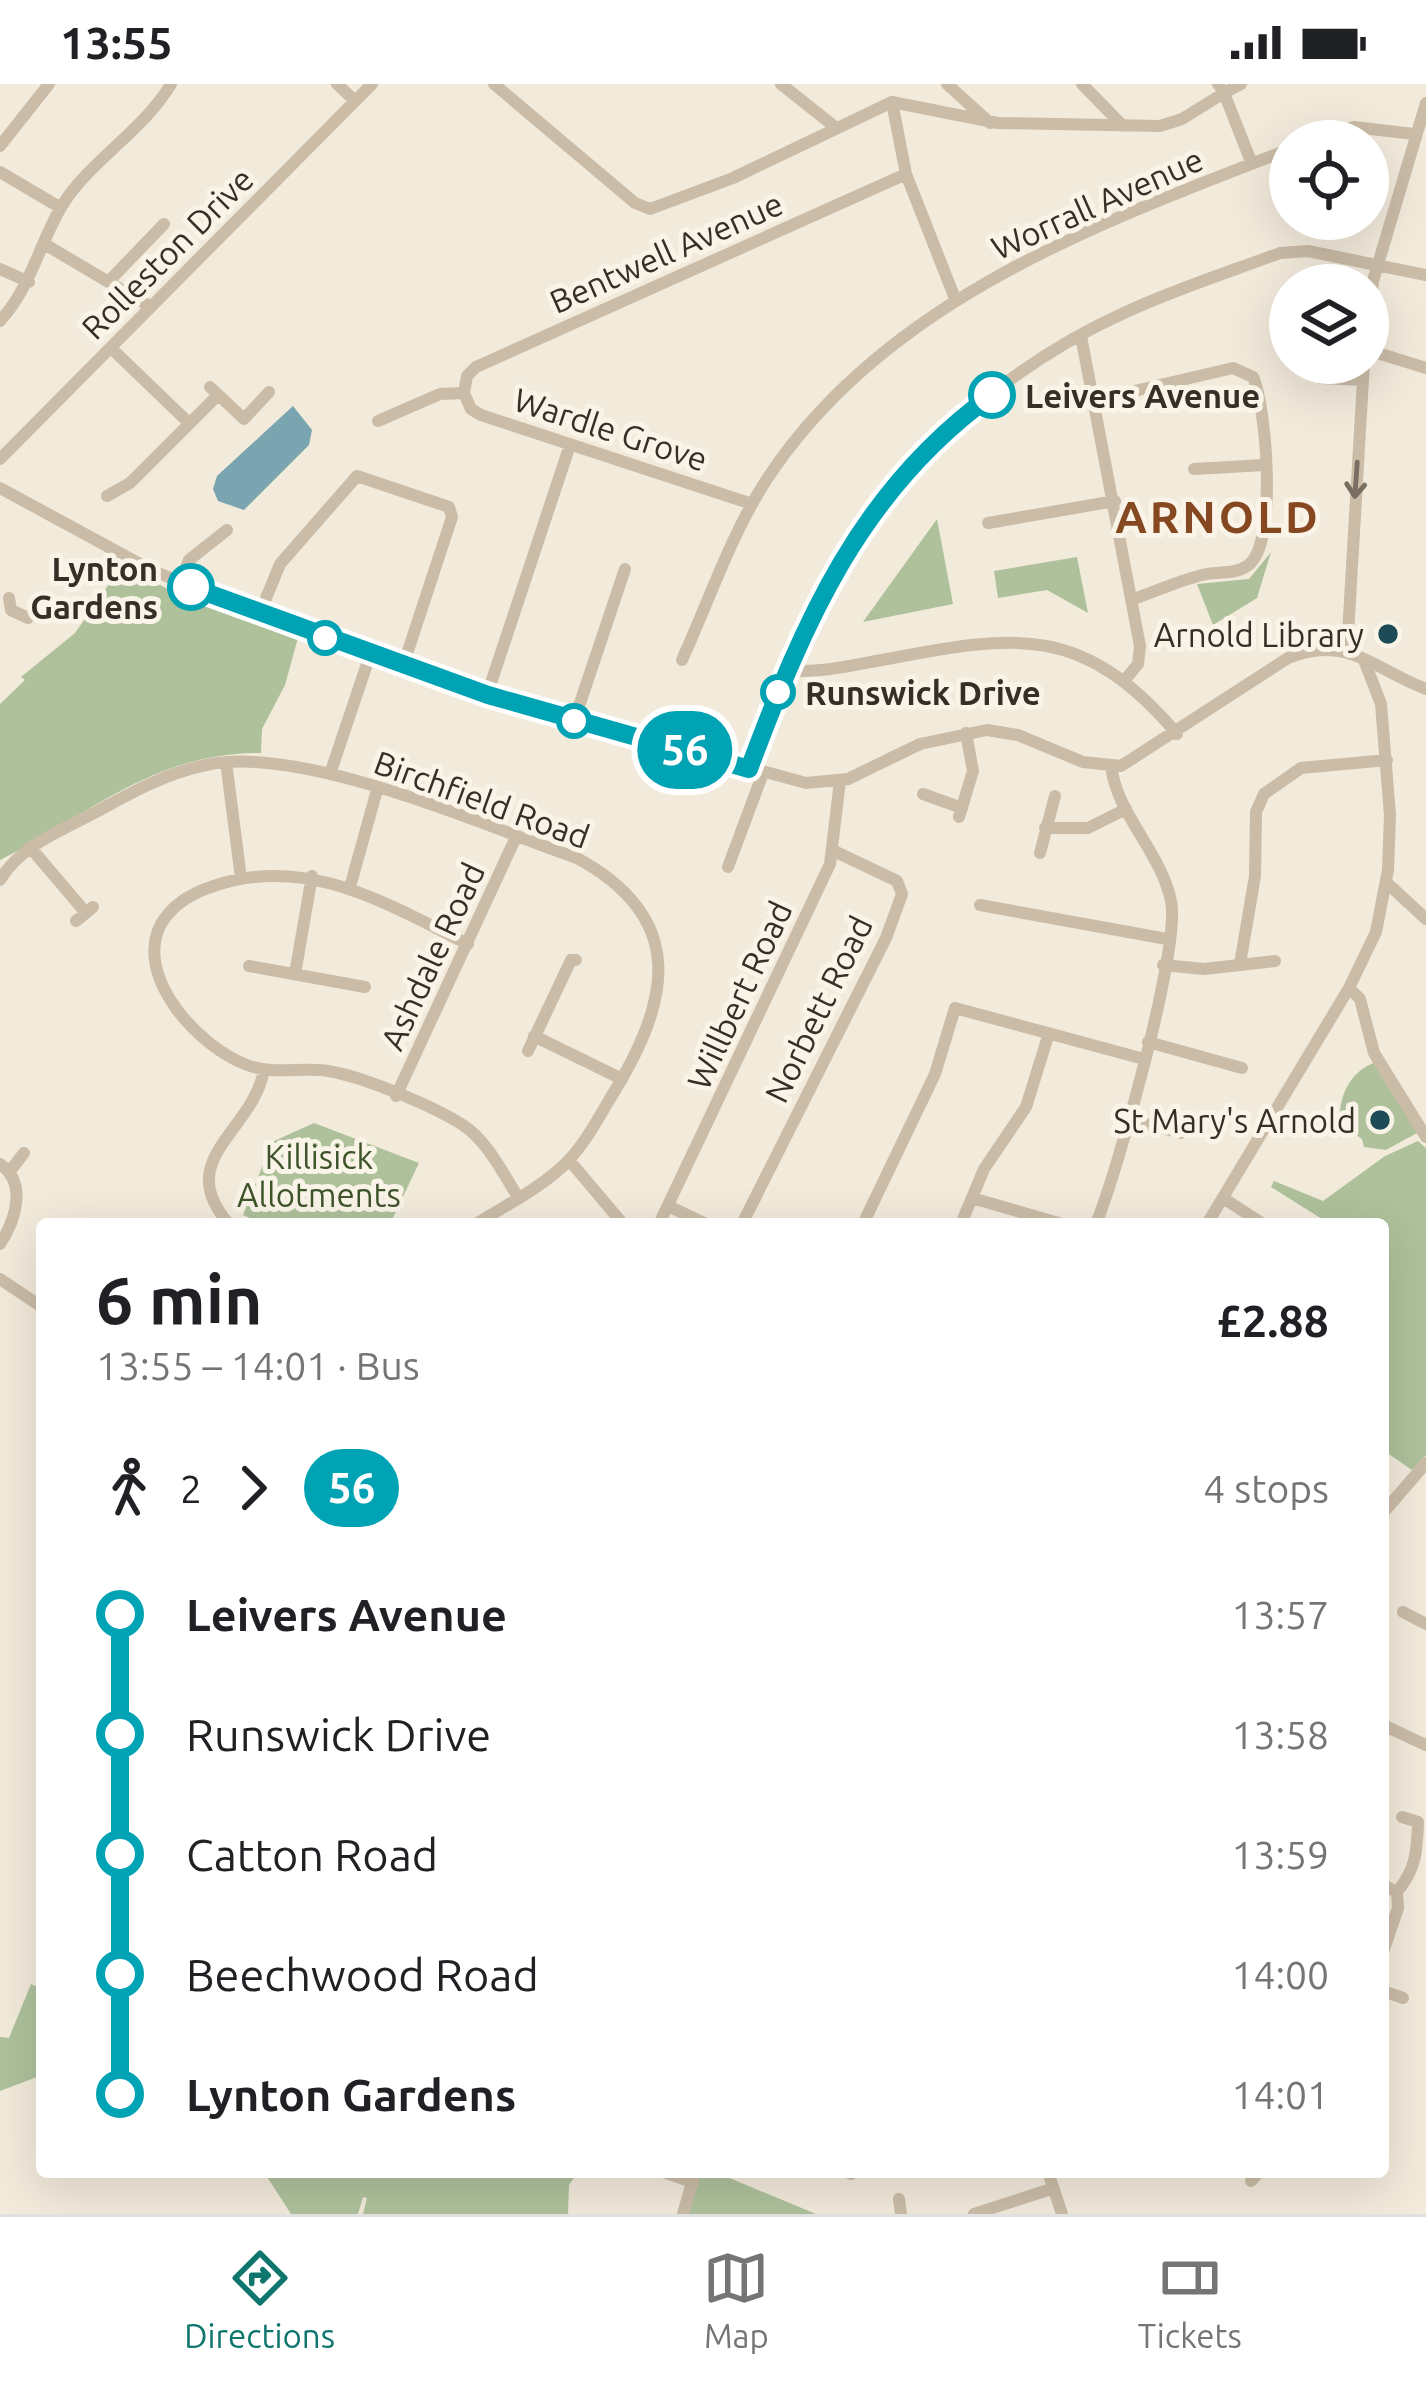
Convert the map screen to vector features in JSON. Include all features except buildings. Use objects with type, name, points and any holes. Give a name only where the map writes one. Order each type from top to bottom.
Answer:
[{"type":"street","points":[[0,146],[49,84]]},
{"type":"street","points":[[0,321],[29,282],[61,208],[146,121],[171,84]]},
{"type":"street","points":[[337,84],[355,101]]},
{"type":"street","name":"Rolleston Drive","points":[[0,459],[372,84]]},
{"type":"street","points":[[494,84],[635,202],[650,209],[734,178],[892,102],[911,102],[952,117],[991,123],[1124,126],[1174,123],[1221,88],[1241,84]]},
{"type":"street","points":[[781,84],[835,127]]},
{"type":"street","points":[[947,84],[991,123]]},
{"type":"street","points":[[1082,84],[1124,126]]},
{"type":"street","points":[[1221,88],[1252,164]]},
{"type":"street","points":[[952,117],[963,98]]},
{"type":"street","points":[[1097,126],[1098,99]]},
{"type":"street","points":[[892,102],[906,174],[956,302]]},
{"type":"street","points":[[749,769],[786,670],[834,570],[924,452],[968,412],[1081,336],[1128,311],[1291,250],[1378,264],[1426,103]]},
{"type":"street","points":[[1389,132],[1414,134]]},
{"type":"street","name":"Worrall Avenue","points":[[682,660],[752,504],[786,454],[844,390],[956,302],[1089,229],[1269,157]]},
{"type":"street","points":[[0,172],[61,208]]},
{"type":"street","name":"Bentwell Avenue","points":[[464,393],[467,376],[476,367],[906,174]]},
{"type":"street","points":[[110,280],[156,229]]},
{"type":"street","points":[[46,245],[151,307]]},
{"type":"street","points":[[1389,267],[1426,275]]},
{"type":"street","points":[[0,269],[29,282]]},
{"type":"street","points":[[1081,336],[1140,654],[1126,680]]},
{"type":"street","points":[[111,348],[189,423]]},
{"type":"street","points":[[1389,355],[1426,368]]},
{"type":"street","points":[[1096,400],[1165,388],[1227,368],[1243,370],[1257,388],[1265,540],[1252,562],[1131,600]]},
{"type":"street","points":[[1347,651],[1363,384]]},
{"type":"street","points":[[101,481],[108,499],[130,483],[214,391],[244,419],[269,392]]},
{"type":"street","points":[[378,421],[440,394],[464,393]]},
{"type":"street","name":"Wardle Grove","points":[[464,393],[471,409],[481,415],[752,504]]},
{"type":"street","points":[[488,695],[570,445]]},
{"type":"street","points":[[1193,469],[1264,465]]},
{"type":"street","points":[[260,613],[280,564],[357,476],[436,500],[449,507],[452,517],[403,666]]},
{"type":"street","points":[[0,488],[180,583],[370,655],[574,721],[806,783],[840,781],[920,744],[966,733],[1018,734],[1083,762],[1111,766],[1141,758],[1288,658],[1316,648],[1347,651],[1426,689]]},
{"type":"street","points":[[988,524],[1115,501]]},
{"type":"street","points":[[180,583],[189,560],[227,530]]},
{"type":"street","points":[[574,721],[625,568]]},
{"type":"street","points":[[6,610],[28,618]]},
{"type":"street","points":[[786,670],[838,668],[1004,640],[1059,648],[1126,680],[1177,734]]},
{"type":"street","points":[[330,774],[370,655]]},
{"type":"street","points":[[1211,1218],[1369,952],[1386,882],[1387,760],[1381,704],[1363,659]]},
{"type":"street","points":[[1381,704],[1395,676]]},
{"type":"street","points":[[927,799],[960,812],[973,771],[966,733]]},
{"type":"street","points":[[1240,964],[1256,876],[1256,812],[1264,794],[1300,768],[1387,760]]},
{"type":"street","name":"Birchfield Road","points":[[30,847],[164,777],[226,762],[268,761],[330,774],[516,837],[613,879],[646,918],[658,957],[659,998],[652,1023],[569,1160],[485,1218]]},
{"type":"street","points":[[226,762],[241,878]]},
{"type":"street","points":[[1098,1218],[1148,1042],[1170,897],[1126,809],[1111,766]]},
{"type":"street","points":[[728,867],[764,773]]},
{"type":"street","name":"Willbert Road","points":[[662,1218],[834,851],[840,781]]},
{"type":"street","points":[[350,887],[377,790]]},
{"type":"street","points":[[1040,854],[1055,796]]},
{"type":"street","points":[[1045,828],[1088,828],[1126,809]]},
{"type":"street","name":"Ashdale Road","points":[[396,1096],[516,837]]},
{"type":"street","points":[[0,880],[30,847],[85,914]]},
{"type":"street","name":"Norbett Road","points":[[745,1218],[886,938],[902,894],[897,880],[834,851]]},
{"type":"street","points":[[295,974],[312,877]]},
{"type":"street","points":[[468,944],[350,887],[312,877],[241,878],[177,904],[157,933],[154,966],[167,995],[204,1035],[236,1060],[264,1070],[329,1071],[396,1096],[476,1135],[518,1197]]},
{"type":"street","points":[[1386,882],[1426,919]]},
{"type":"street","points":[[980,905],[1167,939]]},
{"type":"street","points":[[528,1051],[571,960],[576,960]]},
{"type":"street","points":[[1163,964],[1204,969],[1275,961]]},
{"type":"street","points":[[249,966],[365,987]]},
{"type":"street","points":[[1349,988],[1360,999],[1374,1053],[1425,1136]]},
{"type":"street","points":[[866,1218],[941,1053],[955,1008],[1144,1059]]},
{"type":"street","points":[[964,1218],[1026,1107],[1049,1033]]},
{"type":"street","points":[[534,1036],[622,1079]]},
{"type":"street","points":[[1148,1042],[1242,1068]]},
{"type":"street","points":[[225,1218],[209,1197],[208,1170],[264,1070]]},
{"type":"street","points":[[1128,1119],[1181,1132]]},
{"type":"street","points":[[3,1234],[17,1210],[5,1167],[23,1153]]},
{"type":"street","points":[[569,1160],[618,1218]]},
{"type":"street","points":[[972,1198],[1041,1218]]},
{"type":"street","points":[[1223,1198],[1254,1218]]},
{"type":"street","points":[[668,1206],[693,1218]]},
{"type":"street","points":[[0,1279],[36,1303]]},
{"type":"street","points":[[1389,1506],[1426,1463]]},
{"type":"street","points":[[1389,1728],[1426,1745]]},
{"type":"street","points":[[1396,1892],[1420,1874],[1422,1819],[1402,1817]]},
{"type":"street","points":[[1389,1888],[1396,1892]]},
{"type":"street","points":[[1389,1934],[1398,1908],[1396,1892]]},
{"type":"street","points":[[1389,1992],[1403,1998]]},
{"type":"street","points":[[683,2214],[694,2178]]},
{"type":"street","points":[[1049,2178],[1062,2214]]},
{"type":"street","points":[[974,2214],[1051,2189]]},
{"type":"green space","points":[[937,519],[953,604],[863,622]]},
{"type":"green space","points":[[1271,552],[1257,598],[1213,625],[1197,584],[1249,579]]},
{"type":"green space","points":[[1077,557],[1088,613],[1047,590],[998,598],[994,571]]},
{"type":"green space","points":[[122,565],[166,588],[298,638],[285,685],[262,729],[261,753],[186,763],[154,775],[0,860],[0,704],[25,680],[21,677],[75,633]]},
{"type":"green space","points":[[1376,1062],[1417,1133],[1386,1150],[1364,1147],[1362,1139],[1340,1123],[1348,1086]]},
{"type":"green space","name":"Killisick Allotments","points":[[314,1123],[419,1163],[393,1218],[250,1218],[243,1215],[272,1142]]},
{"type":"green space","points":[[1418,1141],[1426,1148],[1426,1455],[1412,1470],[1389,1454],[1389,1218],[1320,1218],[1271,1187],[1274,1181],[1323,1201],[1385,1156]]},
{"type":"green space","points":[[31,1984],[36,1986],[36,2077],[0,2091],[0,2037],[9,2038]]},
{"type":"green space","points":[[268,2178],[574,2178],[569,2185],[568,2214],[363,2214],[367,2198],[363,2197],[358,2214],[291,2214]]},
{"type":"green space","points":[[699,2178],[729,2178],[816,2214],[689,2214]]},
{"type":"water","points":[[293,406],[312,430],[309,445],[244,510],[218,501],[213,489],[217,476]]},
{"type":"bus line","name":"56","points":[[191,587],[488,695],[749,769],[799,637],[848,550],[924,452],[992,395]]},
{"type":"place","name":"Leivers Avenue","points":[[992,395]]},
{"type":"place","name":"Lynton Gardens","points":[[191,587]]},
{"type":"place","name":"Arnold Library","points":[[1388,634]]},
{"type":"place","name":"Runswick Drive","points":[[778,692]]},
{"type":"place","name":"St Mary's Arnold","points":[[1380,1120]]},
{"type":"district","name":"ARNOLD","points":[[1218,516]]}]
